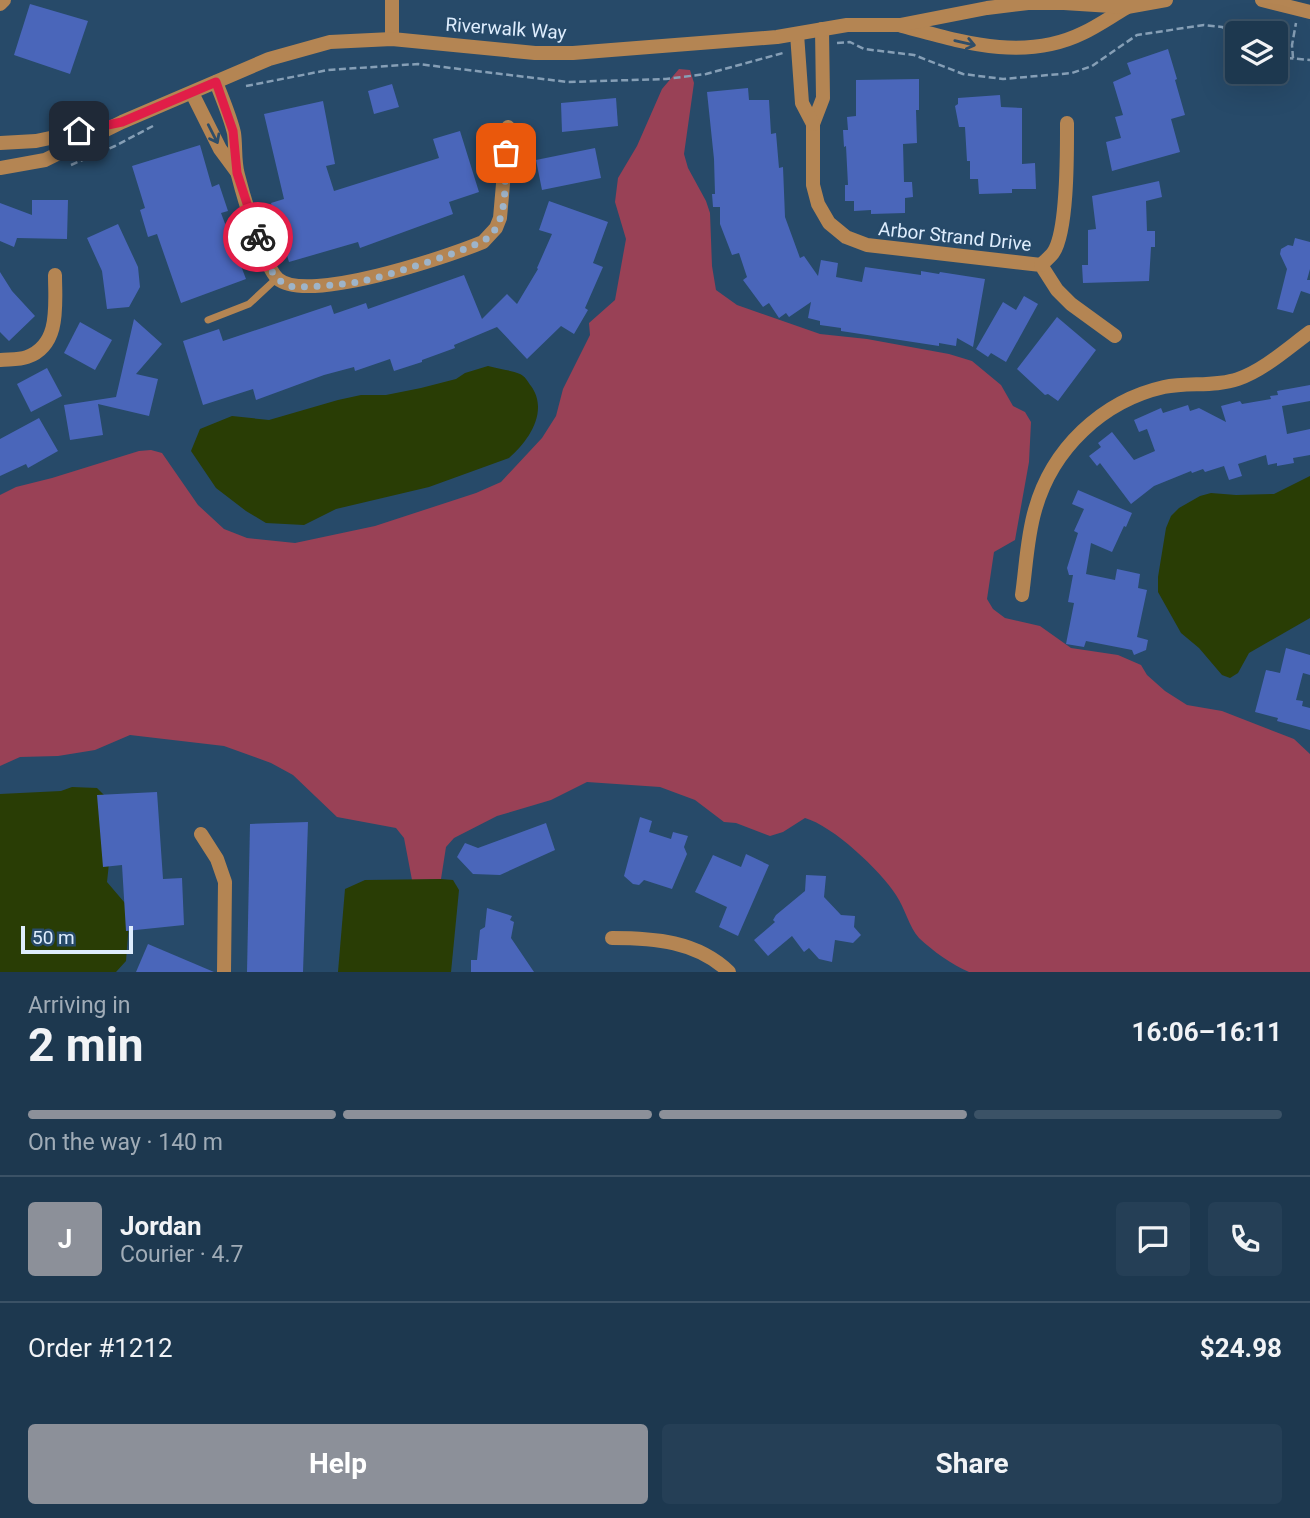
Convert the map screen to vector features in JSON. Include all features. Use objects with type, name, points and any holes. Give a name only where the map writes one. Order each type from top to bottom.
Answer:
[{"type":"street","points":[[0,4],[4,0]]},
{"type":"street","points":[[392,0],[392,39]]},
{"type":"street","name":"Riverwalk Way","points":[[900,25],[970,44],[1014,48],[1049,44],[1082,34],[1127,7],[1166,0]]},
{"type":"street","points":[[1262,0],[1304,14]]},
{"type":"street","name":"Riverwalk Way","points":[[0,168],[45,159],[122,122],[269,59],[309,47],[352,40],[392,39],[523,52],[573,53],[796,34],[866,24],[900,25],[1028,3],[1127,7]]},
{"type":"street","name":"Arbor Strand Drive","points":[[822,29],[823,98],[813,124],[813,185],[818,204],[829,223],[846,237],[867,245],[1041,265],[1057,290],[1071,304],[1115,336]]},
{"type":"street","name":"Arbor Strand Drive","points":[[796,34],[802,103],[813,124]]},
{"type":"street","points":[[216,82],[233,131],[237,173],[268,265],[276,278],[290,286],[357,282],[483,242],[496,228],[500,218],[508,127]]},
{"type":"street","points":[[192,93],[220,149],[237,173]]},
{"type":"street","name":"Riverwalk Way","points":[[0,143],[36,141],[122,122]]},
{"type":"street","points":[[1041,265],[1055,251],[1063,219],[1067,123]]},
{"type":"street","points":[[0,360],[28,357],[44,345],[54,327],[55,275]]},
{"type":"street","points":[[1022,595],[1031,532],[1040,494],[1060,456],[1090,423],[1118,405],[1149,391],[1237,379],[1255,371],[1310,332]]},
{"type":"street","points":[[201,834],[222,870],[225,882],[224,972]]},
{"type":"street","points":[[611,938],[643,938],[675,943],[709,957],[729,972]]},
{"type":"lane","points":[[208,320],[249,304],[276,278]]},
{"type":"path","points":[[1293,58],[1292,45],[1304,14]]},
{"type":"path","points":[[245,86],[328,70],[418,64],[568,82],[666,79],[706,74],[784,52]]},
{"type":"path","points":[[1288,58],[1310,60]]},
{"type":"shaded area","points":[[679,69],[690,70],[694,83],[684,154],[710,213],[712,266],[716,290],[737,305],[820,334],[867,339],[949,354],[972,361],[1001,385],[1013,406],[1025,412],[1031,422],[1029,462],[1015,540],[994,552],[987,599],[993,609],[1005,618],[1040,626],[1071,648],[1118,655],[1141,665],[1147,675],[1165,691],[1187,705],[1222,711],[1294,739],[1310,754],[1310,972],[969,972],[956,966],[919,938],[889,885],[855,850],[829,830],[805,818],[783,832],[770,836],[736,823],[724,822],[695,800],[660,787],[587,782],[551,800],[497,816],[454,838],[446,847],[441,879],[412,880],[404,838],[396,828],[337,817],[293,775],[271,763],[224,746],[130,735],[95,750],[58,756],[20,757],[0,766],[0,495],[16,487],[139,451],[151,450],[162,453],[198,505],[224,529],[247,538],[295,543],[375,526],[476,493],[501,482],[542,438],[556,416],[563,389],[590,335],[589,323],[615,300],[626,239],[615,202],[618,178],[637,146],[662,89]]},
{"type":"shaded area","points":[[488,366],[522,375],[536,396],[538,405],[534,425],[523,443],[509,458],[429,487],[336,509],[304,525],[266,523],[246,511],[216,488],[191,451],[200,429],[232,416],[269,420],[361,395],[386,395],[421,388],[456,379],[465,373]]},
{"type":"shaded area","points":[[1310,476],[1310,618],[1249,653],[1238,673],[1230,678],[1222,675],[1199,648],[1181,633],[1158,592],[1166,528],[1171,516],[1200,496],[1211,493],[1274,494]]},
{"type":"shaded area","points":[[72,787],[97,788],[105,796],[111,844],[107,882],[130,909],[126,961],[116,972],[0,972],[0,794],[61,791]]},
{"type":"shaded area","points":[[365,880],[453,880],[459,890],[451,972],[338,972],[345,889]]},
{"type":"building","points":[[30,4],[88,21],[70,74],[14,55]]},
{"type":"building","points":[[1168,49],[1185,115],[1171,119],[1180,152],[1112,171],[1106,142],[1121,138],[1115,117],[1123,115],[1113,82],[1131,74],[1127,63]]},
{"type":"building","points":[[919,79],[917,143],[903,144],[904,182],[912,182],[913,197],[905,198],[905,213],[871,214],[871,210],[854,211],[854,201],[845,201],[845,185],[848,185],[843,130],[848,130],[847,117],[856,116],[856,80]]},
{"type":"building","points":[[392,84],[399,107],[374,114],[368,91]]},
{"type":"building","points":[[748,88],[749,100],[769,100],[771,134],[776,133],[779,168],[783,167],[785,217],[800,258],[804,256],[818,276],[821,260],[838,263],[836,277],[862,282],[865,267],[921,275],[921,271],[940,272],[985,279],[973,347],[957,338],[956,346],[939,343],[939,346],[841,331],[841,328],[820,325],[820,321],[808,318],[811,302],[789,317],[786,313],[779,318],[769,303],[763,307],[743,280],[747,277],[739,253],[732,255],[720,224],[720,207],[713,207],[712,194],[715,194],[714,159],[707,92]]},
{"type":"building","points":[[1000,95],[1001,107],[1022,108],[1022,164],[1035,163],[1036,189],[979,194],[978,179],[970,179],[965,127],[959,127],[955,106],[958,104],[958,98]]},
{"type":"building","points":[[616,98],[618,126],[562,132],[561,103]]},
{"type":"building","points":[[323,101],[335,164],[326,166],[334,191],[439,158],[433,139],[460,131],[479,192],[449,202],[453,214],[360,248],[358,242],[289,262],[271,203],[284,199],[264,114]]},
{"type":"building","points":[[200,145],[212,187],[219,184],[228,211],[221,213],[246,279],[181,303],[157,234],[148,237],[140,210],[145,208],[132,166]]},
{"type":"building","points":[[595,148],[601,178],[542,190],[536,160]]},
{"type":"building","points":[[1159,181],[1162,197],[1146,201],[1147,231],[1155,231],[1149,281],[1083,283],[1082,265],[1088,265],[1088,230],[1096,229],[1092,196]]},
{"type":"building","points":[[32,200],[68,200],[67,239],[17,238],[14,247],[0,241],[0,203],[32,215]]},
{"type":"building","points":[[549,201],[608,222],[593,263],[603,267],[585,308],[588,310],[574,334],[561,326],[527,359],[497,327],[454,345],[455,348],[394,371],[390,359],[355,371],[354,367],[324,375],[256,400],[253,389],[203,405],[183,341],[219,329],[223,341],[331,305],[334,314],[366,303],[368,309],[464,275],[482,319],[507,294],[517,304],[538,269],[552,234],[539,230]]},
{"type":"building","points":[[118,224],[138,267],[140,287],[129,307],[107,309],[102,271],[87,238]]},
{"type":"building","points":[[1295,238],[1310,242],[1310,269],[1307,280],[1310,280],[1310,294],[1301,291],[1293,313],[1277,309],[1287,269],[1280,254],[1281,249],[1288,245],[1293,246]]},
{"type":"building","points":[[0,272],[12,291],[35,316],[9,341],[0,332]]},
{"type":"building","points":[[1024,296],[1038,304],[1006,362],[991,353],[988,357],[976,349],[1003,302],[1016,310]]},
{"type":"building","points":[[1057,317],[1096,350],[1058,401],[1048,394],[1045,395],[1017,369]]},
{"type":"building","points":[[134,319],[162,344],[136,374],[158,379],[149,416],[98,404],[103,435],[70,440],[64,405],[116,397]]},
{"type":"building","points":[[80,322],[112,340],[95,370],[64,353]]},
{"type":"building","points":[[47,368],[62,396],[31,412],[17,384]]},
{"type":"building","points":[[1310,385],[1310,401],[1282,406],[1287,434],[1310,429],[1310,455],[1293,458],[1294,463],[1268,465],[1266,455],[1238,464],[1242,476],[1229,480],[1224,466],[1205,472],[1203,469],[1192,473],[1191,471],[1154,486],[1131,504],[1100,463],[1097,466],[1089,456],[1101,447],[1098,443],[1112,432],[1134,460],[1155,451],[1147,429],[1139,432],[1134,420],[1161,408],[1163,413],[1188,405],[1190,411],[1199,408],[1226,422],[1221,406],[1240,401],[1242,404],[1271,399],[1270,396],[1278,395],[1277,391]]},
{"type":"building","points":[[39,418],[58,451],[28,468],[26,464],[0,476],[0,439]]},
{"type":"building","points":[[1078,490],[1132,513],[1112,552],[1091,543],[1086,574],[1115,580],[1117,569],[1140,574],[1138,588],[1147,590],[1137,637],[1148,640],[1146,650],[1134,655],[1132,650],[1086,641],[1084,647],[1066,644],[1074,603],[1068,602],[1073,575],[1069,575],[1067,568],[1078,533],[1074,531],[1084,509],[1072,504]]},
{"type":"building","points":[[1286,648],[1310,655],[1310,675],[1303,673],[1296,700],[1303,701],[1302,706],[1310,708],[1310,730],[1255,712],[1266,670],[1280,673]]},
{"type":"building","points":[[157,792],[163,879],[182,878],[184,925],[126,931],[122,865],[103,867],[97,795]]},
{"type":"building","points":[[640,817],[652,821],[649,832],[671,839],[673,832],[688,836],[684,847],[687,854],[672,889],[644,880],[639,885],[633,884],[624,876]]},
{"type":"building","points":[[308,822],[303,972],[247,972],[250,824]]},
{"type":"building","points":[[546,823],[555,850],[500,875],[473,874],[457,857],[465,843],[478,848]]},
{"type":"building","points":[[746,854],[769,865],[738,936],[719,927],[727,907],[695,892],[713,855],[741,867]]},
{"type":"building","points":[[806,875],[826,876],[824,897],[841,915],[855,916],[854,927],[861,935],[853,943],[835,940],[832,962],[819,959],[809,948],[804,952],[792,936],[768,956],[754,940],[775,922],[773,920],[776,915],[805,891]]},
{"type":"building","points":[[487,908],[512,916],[510,920],[514,922],[511,938],[534,972],[471,972],[471,960],[477,960],[480,930],[485,927]]},
{"type":"building","points":[[148,944],[214,972],[136,972]]},
{"type":"way so far","points":[[258,237],[276,278],[290,286],[307,287],[357,282],[471,247],[489,237],[500,218],[506,153]]},
{"type":"route","points":[[79,131],[122,122],[216,82],[233,131],[237,173],[258,237]]}]
